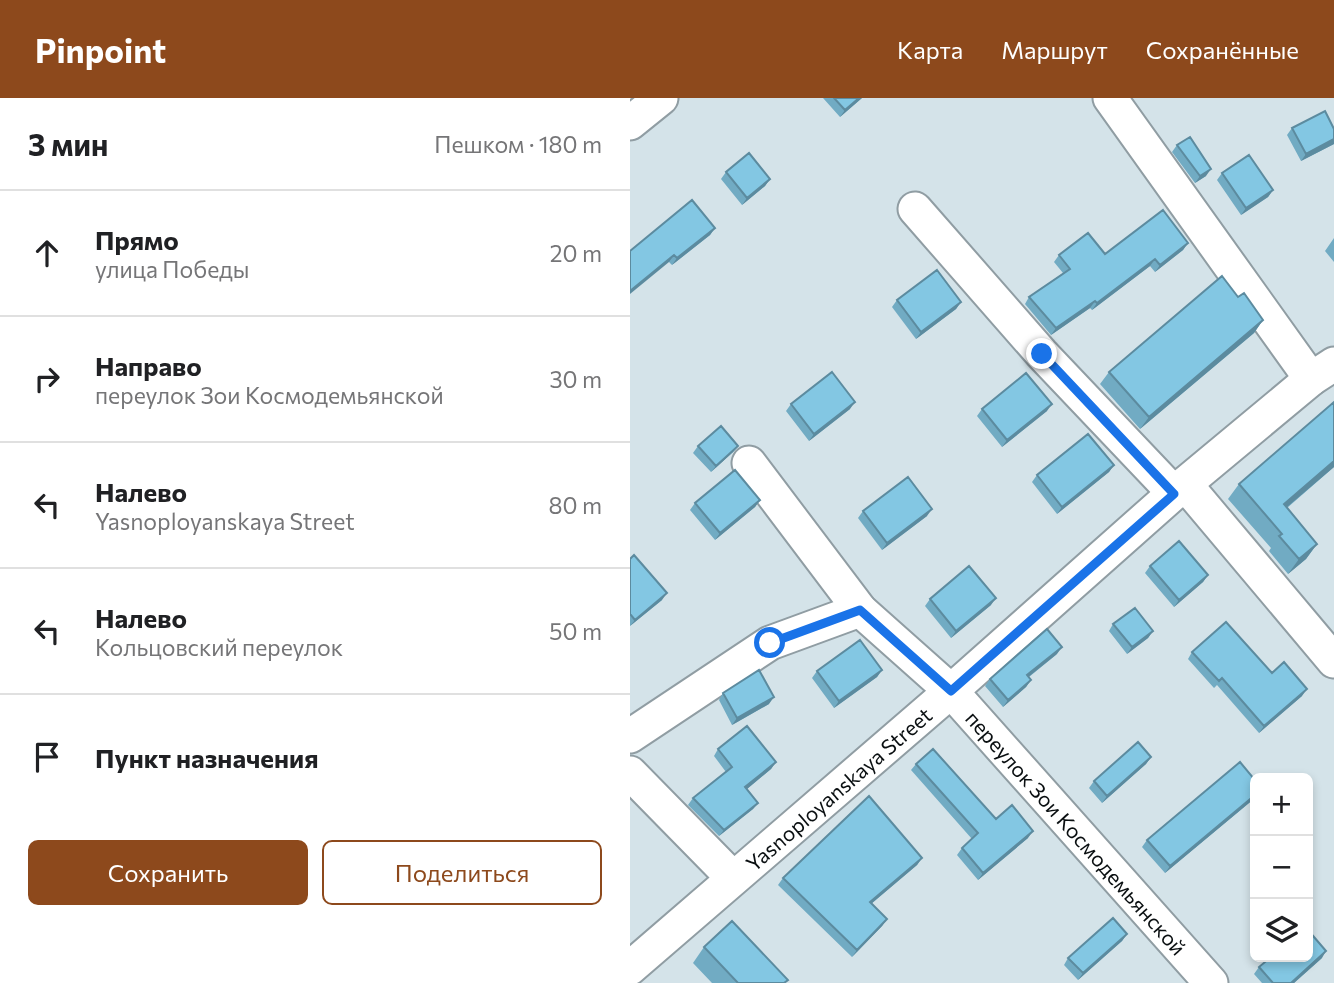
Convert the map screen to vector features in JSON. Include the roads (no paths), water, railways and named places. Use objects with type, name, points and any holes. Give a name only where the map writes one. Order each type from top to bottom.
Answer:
[{"type":"street","points":[[630,123],[661,98]]},
{"type":"street","points":[[1110,98],[1323,371]]},
{"type":"street","points":[[915,209],[1042,354],[1180,489],[1334,661]]},
{"type":"street","name":"Yasnoployanskaya Street","points":[[630,968],[1180,489],[1323,371]]},
{"type":"street","name":"переулок Зои Космодемьянской","points":[[749,463],[860,610],[951,691],[1211,983]]},
{"type":"street","points":[[630,736],[770,643],[860,610]]},
{"type":"street","points":[[630,773],[732,877]]}]
